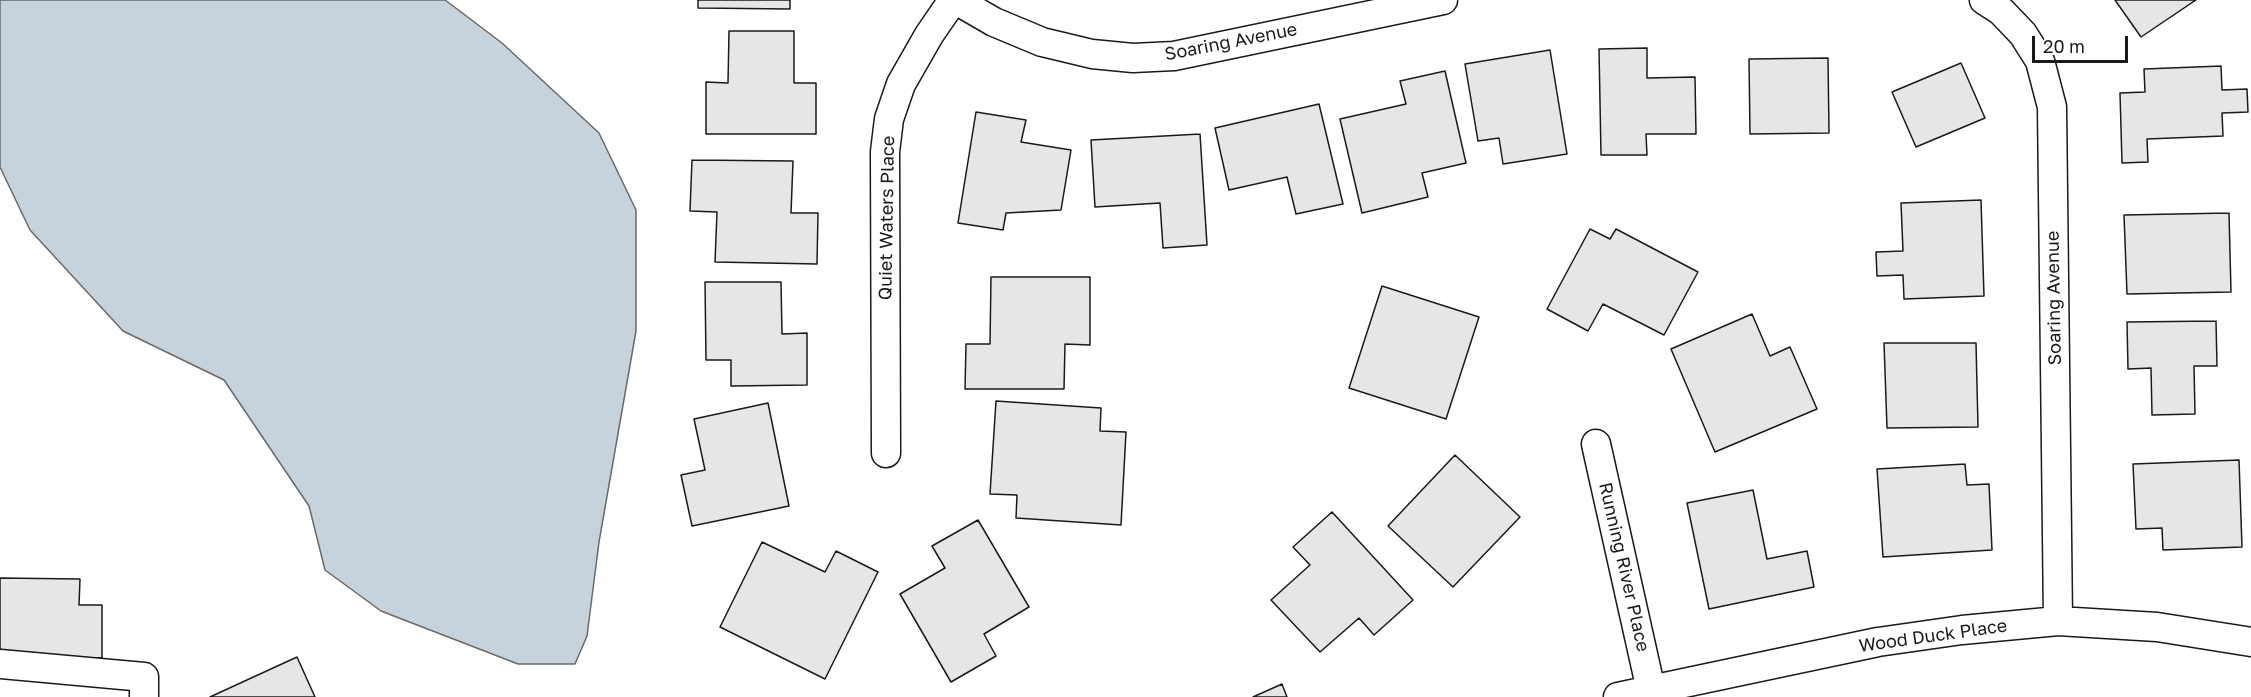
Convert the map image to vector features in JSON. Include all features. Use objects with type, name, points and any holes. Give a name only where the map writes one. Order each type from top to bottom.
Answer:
[{"type":"street","name":"Soaring Avenue","points":[[955,0],[994,22],[1042,42],[1092,54],[1133,58],[1174,56],[1443,0]]},
{"type":"street","name":"Quiet Waters Place","points":[[885,453],[885,153],[889,119],[901,84],[929,35],[955,0]]},
{"type":"street","name":"Soaring Avenue","points":[[1983,0],[2001,11],[2023,34],[2040,61],[2052,107],[2058,621]]},
{"type":"street","name":"Running River Place","points":[[1596,444],[1651,690]]},
{"type":"street","name":"Wood Duck Place","points":[[1618,697],[1878,642],[1962,630],[2058,621],[2157,627],[2251,642]]},
{"type":"street","points":[[0,664],[144,677],[144,697]]},
{"type":"shaded area","points":[[0,0],[445,0],[502,43],[599,133],[636,210],[636,331],[599,542],[587,636],[575,664],[518,664],[381,611],[325,570],[309,506],[224,380],[123,331],[30,230],[0,167]]},
{"type":"building","points":[[698,0],[790,0],[790,9],[698,8]]},
{"type":"building","points":[[2115,0],[2196,0],[2141,37]]},
{"type":"building","points":[[729,31],[794,31],[794,83],[816,83],[816,134],[706,134],[706,82],[728,83]]},
{"type":"building","points":[[1647,48],[1647,78],[1695,77],[1696,134],[1646,134],[1647,155],[1601,155],[1599,49]]},
{"type":"building","points":[[1550,50],[1567,154],[1503,164],[1499,138],[1478,141],[1465,64]]},
{"type":"building","points":[[1828,58],[1829,133],[1750,134],[1749,59]]},
{"type":"building","points":[[1961,63],[1985,118],[1916,147],[1892,92]]},
{"type":"building","points":[[2221,66],[2222,90],[2247,89],[2248,112],[2222,113],[2223,136],[2147,139],[2148,162],[2122,163],[2120,93],[2145,92],[2144,69]]},
{"type":"building","points":[[1445,71],[1466,163],[1422,173],[1428,197],[1362,213],[1340,119],[1406,104],[1400,81]]},
{"type":"building","points":[[1319,104],[1343,204],[1296,214],[1287,177],[1229,190],[1215,128]]},
{"type":"building","points":[[976,112],[1026,120],[1021,142],[1071,150],[1061,210],[1006,213],[1003,230],[958,223]]},
{"type":"building","points":[[1200,134],[1207,245],[1163,248],[1160,203],[1095,207],[1091,140]]},
{"type":"building","points":[[692,160],[793,161],[791,213],[818,213],[817,264],[715,262],[717,212],[690,211]]},
{"type":"building","points":[[1981,200],[1984,296],[1904,299],[1903,275],[1877,276],[1876,252],[1903,251],[1901,203]]},
{"type":"building","points":[[2229,213],[2231,292],[2127,294],[2124,215]]},
{"type":"building","points":[[1590,229],[1610,239],[1616,229],[1698,272],[1664,335],[1603,304],[1588,331],[1547,309]]},
{"type":"building","points":[[991,277],[1090,277],[1090,345],[1065,344],[1064,389],[965,389],[966,344],[990,344]]},
{"type":"building","points":[[705,282],[781,282],[782,334],[807,333],[807,385],[731,386],[731,360],[706,360]]},
{"type":"building","points":[[1382,286],[1479,317],[1446,419],[1349,388]]},
{"type":"building","points":[[1752,314],[1770,356],[1790,347],[1817,409],[1715,452],[1671,349]]},
{"type":"building","points":[[2216,321],[2217,366],[2194,366],[2195,414],[2152,415],[2151,368],[2128,369],[2127,322]]},
{"type":"building","points":[[1884,343],[1976,343],[1978,427],[1887,428]]},
{"type":"building","points":[[996,401],[1101,408],[1100,431],[1126,432],[1121,525],[1016,518],[1017,495],[990,494]]},
{"type":"building","points":[[768,403],[789,506],[692,526],[681,475],[705,470],[694,419]]},
{"type":"building","points":[[1455,455],[1520,517],[1453,587],[1388,526]]},
{"type":"building","points":[[2239,460],[2242,547],[2163,550],[2162,528],[2136,529],[2133,464]]},
{"type":"building","points":[[1965,464],[1967,485],[1989,484],[1992,550],[1883,557],[1877,469]]},
{"type":"building","points":[[1753,490],[1767,559],[1807,551],[1814,587],[1709,609],[1687,503]]},
{"type":"building","points":[[1332,512],[1413,600],[1374,635],[1359,618],[1320,652],[1271,600],[1310,565],[1293,547]]},
{"type":"building","points":[[978,520],[1029,607],[984,634],[996,656],[951,682],[900,594],[945,568],[932,546]]},
{"type":"building","points":[[762,542],[825,572],[836,551],[878,572],[825,679],[720,627]]},
{"type":"building","points":[[0,578],[80,579],[79,605],[102,605],[102,658],[0,656]]},
{"type":"building","points":[[297,657],[315,697],[210,697]]},
{"type":"building","points":[[1282,684],[1287,697],[1253,697]]}]
